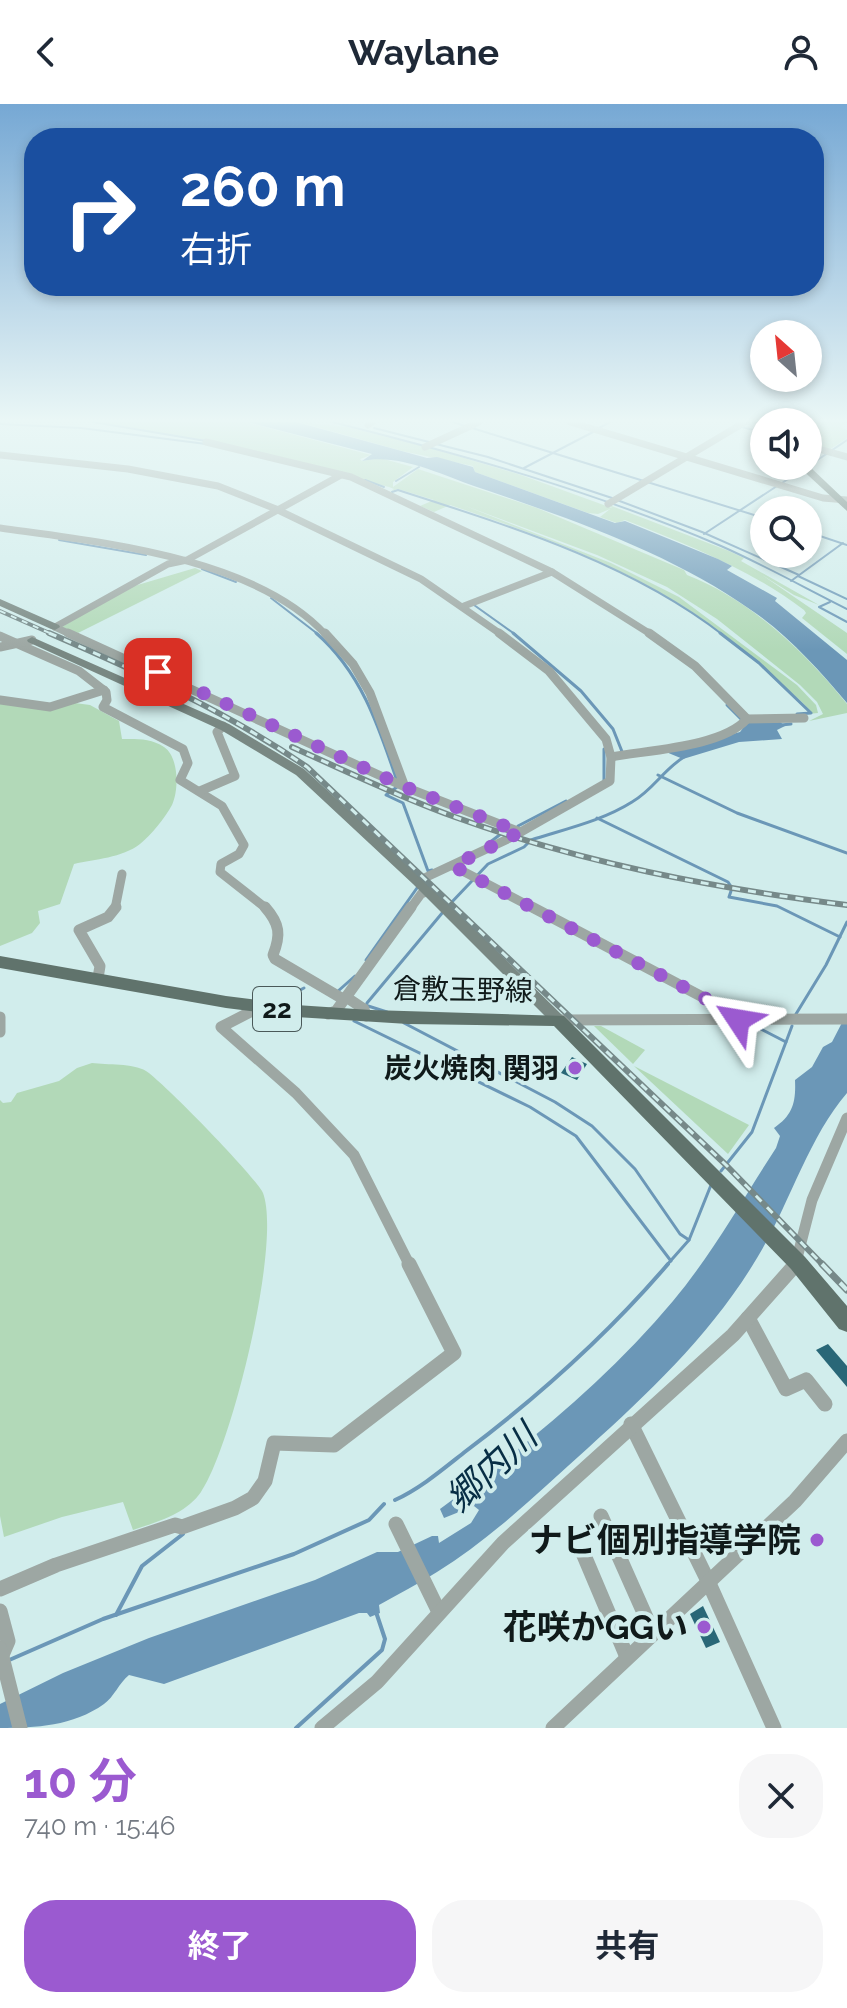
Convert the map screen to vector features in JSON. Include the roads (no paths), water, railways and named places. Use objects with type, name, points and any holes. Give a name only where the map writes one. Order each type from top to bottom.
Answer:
[{"type":"main road","points":[[844,499],[847,508]]},
{"type":"main road","name":"倉敷玉野線","points":[[0,962],[260,1007],[338,1002],[363,1010],[558,1020],[794,1259],[847,1322]]},
{"type":"street","points":[[244,498],[276,509],[421,579],[464,606],[549,671],[598,726],[606,739],[611,760],[611,778],[607,784],[453,866],[423,886],[421,894],[338,1002]]},
{"type":"street","points":[[0,647],[32,640],[145,576],[168,564],[187,560],[297,498]]},
{"type":"street","points":[[397,498],[550,573],[638,625],[714,682],[745,720]]},
{"type":"street","points":[[609,503],[618,498]]},
{"type":"street","points":[[822,498],[844,499]]},
{"type":"street","points":[[0,528],[187,560],[272,593],[354,665],[377,708],[405,787]]},
{"type":"street","points":[[464,606],[550,573]]},
{"type":"street","points":[[0,602],[405,787],[520,832]]},
{"type":"street","points":[[0,636],[12,644],[75,666],[108,695],[103,707],[183,749],[188,763],[180,780],[222,806],[244,845],[239,854],[219,867],[224,876],[263,905],[274,918],[282,939],[273,955],[275,959],[338,1002],[363,1010]]},
{"type":"street","points":[[32,640],[223,726],[300,772],[423,886],[558,1020],[847,1019]]},
{"type":"street","points":[[0,700],[50,707],[104,690]]},
{"type":"street","points":[[611,760],[623,755],[706,740],[737,730],[745,720],[804,718]]},
{"type":"street","points":[[200,791],[235,776],[217,732],[223,726]]},
{"type":"street","points":[[453,866],[729,1011],[738,1020]]},
{"type":"street","points":[[98,978],[100,966],[79,930],[109,920],[115,914],[121,901],[122,874]]},
{"type":"street","points":[[0,1589],[56,1565],[175,1525],[182,1527],[245,1503],[260,1491],[274,1443],[334,1445],[454,1353],[354,1155],[296,1093],[223,1029],[260,1007]]},
{"type":"street","points":[[0,1017],[0,1032]]},
{"type":"street","points":[[331,1725],[377,1682],[436,1605],[748,1318],[794,1259],[812,1200],[847,1118]]},
{"type":"street","points":[[748,1318],[786,1389],[806,1380],[825,1404]]},
{"type":"street","points":[[631,1424],[708,1581],[774,1728]]},
{"type":"street","points":[[553,1728],[795,1501],[847,1441]]},
{"type":"street","points":[[601,1516],[653,1633]]},
{"type":"street","points":[[396,1524],[436,1605]]},
{"type":"street","points":[[583,1553],[627,1657]]},
{"type":"street","points":[[0,1611],[8,1641],[4,1662],[20,1728]]},
{"type":"water","points":[[508,498],[546,498],[615,523],[625,521],[732,566],[727,570],[777,598],[775,601],[847,660],[847,703],[778,630],[719,589],[652,554]]},
{"type":"water","points":[[779,721],[785,726],[777,730],[782,739],[739,742],[683,759],[666,752],[740,732],[747,723]]},
{"type":"water","points":[[847,1013],[847,1093],[821,1130],[768,1238],[740,1285],[701,1336],[658,1382],[515,1513],[457,1559],[379,1605],[380,1613],[370,1617],[367,1613],[359,1613],[164,1684],[129,1675],[108,1701],[80,1717],[41,1726],[0,1728],[0,1704],[63,1673],[149,1638],[315,1580],[377,1552],[398,1552],[432,1536],[438,1536],[439,1543],[471,1523],[479,1510],[474,1506],[444,1518],[440,1509],[563,1412],[620,1358],[688,1283],[776,1148],[780,1136],[774,1128],[792,1107],[795,1080],[812,1067],[823,1047],[832,1042]]},
{"type":"waterway","points":[[421,498],[525,532],[608,567],[687,609],[723,635]]},
{"type":"waterway","points":[[595,498],[721,546],[792,581]]},
{"type":"waterway","points":[[698,498],[740,511]]},
{"type":"waterway","points":[[740,511],[759,498]]},
{"type":"waterway","points":[[617,500],[705,533]]},
{"type":"waterway","points":[[705,533],[740,511]]},
{"type":"waterway","points":[[740,511],[750,514]]},
{"type":"waterway","points":[[705,533],[799,575]]},
{"type":"waterway","points":[[822,537],[842,543]]},
{"type":"waterway","points":[[59,540],[146,555]]},
{"type":"waterway","points":[[792,581],[842,543]]},
{"type":"waterway","points":[[842,543],[847,545]]},
{"type":"waterway","points":[[202,569],[236,582]]},
{"type":"waterway","points":[[798,576],[847,599]]},
{"type":"waterway","points":[[792,581],[847,609]]},
{"type":"waterway","points":[[271,598],[319,635]]},
{"type":"waterway","points":[[830,602],[819,607],[847,622]]},
{"type":"waterway","points":[[474,605],[516,635]]},
{"type":"waterway","points":[[316,633],[345,664],[356,681],[374,718],[396,778]]},
{"type":"waterway","points":[[513,633],[581,691],[613,729],[623,754]]},
{"type":"waterway","points":[[720,633],[759,663],[811,713],[797,714]]},
{"type":"waterway","points":[[727,705],[741,719]]},
{"type":"waterway","points":[[781,725],[791,724]]},
{"type":"waterway","points":[[604,749],[604,780]]},
{"type":"waterway","points":[[661,777],[684,757]]},
{"type":"waterway","points":[[597,818],[639,797],[661,777]]},
{"type":"waterway","points":[[661,777],[737,813],[847,853]]},
{"type":"waterway","points":[[397,787],[386,795],[403,803],[428,871],[432,870]]},
{"type":"waterway","points":[[518,826],[566,801]]},
{"type":"waterway","points":[[450,904],[488,864],[524,847],[531,840],[597,818]]},
{"type":"waterway","points":[[597,818],[728,882],[732,888],[729,897],[777,906],[840,937]]},
{"type":"waterway","points":[[489,843],[506,830]]},
{"type":"waterway","points":[[366,960],[417,888]]},
{"type":"waterway","points":[[367,1003],[443,912]]},
{"type":"waterway","points":[[840,937],[847,922]]},
{"type":"waterway","points":[[796,1014],[840,937]]},
{"type":"waterway","points":[[337,992],[355,976]]},
{"type":"waterway","points":[[277,1002],[304,988]]},
{"type":"waterway","points":[[365,1005],[387,1012]]},
{"type":"waterway","points":[[354,1021],[530,1107],[576,1136],[671,1261]]},
{"type":"waterway","points":[[404,1023],[555,1102],[592,1126],[635,1169],[680,1234],[689,1240]]},
{"type":"waterway","points":[[753,1025],[786,1042]]},
{"type":"waterway","points":[[786,1042],[792,1026]]},
{"type":"waterway","points":[[721,1171],[752,1132],[786,1042]]},
{"type":"waterway","points":[[689,1240],[711,1185]]},
{"type":"waterway","points":[[671,1261],[689,1240]]},
{"type":"waterway","points":[[666,1266],[671,1261]]},
{"type":"waterway","name":"郷内川","points":[[395,1500],[440,1471],[546,1386],[597,1339],[668,1264]]},
{"type":"waterway","points":[[116,1614],[294,1554],[369,1520],[384,1504]]},
{"type":"waterway","points":[[116,1614],[142,1566],[183,1534]]},
{"type":"waterway","points":[[296,1728],[382,1650],[385,1639],[376,1612]]},
{"type":"waterway","points":[[7,1661],[116,1614]]},
{"type":"railway","points":[[0,611],[54,635]]},
{"type":"railway","points":[[49,633],[214,710],[307,767],[726,1165],[824,1266]]},
{"type":"railway","points":[[292,747],[434,809],[551,848],[698,882],[847,905]]},
{"type":"railway","points":[[822,1264],[847,1290]]},
{"type":"place","name":"炭火焼肉 関羽","points":[[575,1068]]},
{"type":"place","name":"ナビ個別指導学院","points":[[817,1540]]},
{"type":"place","name":"花咲かGGい","points":[[704,1627]]}]
